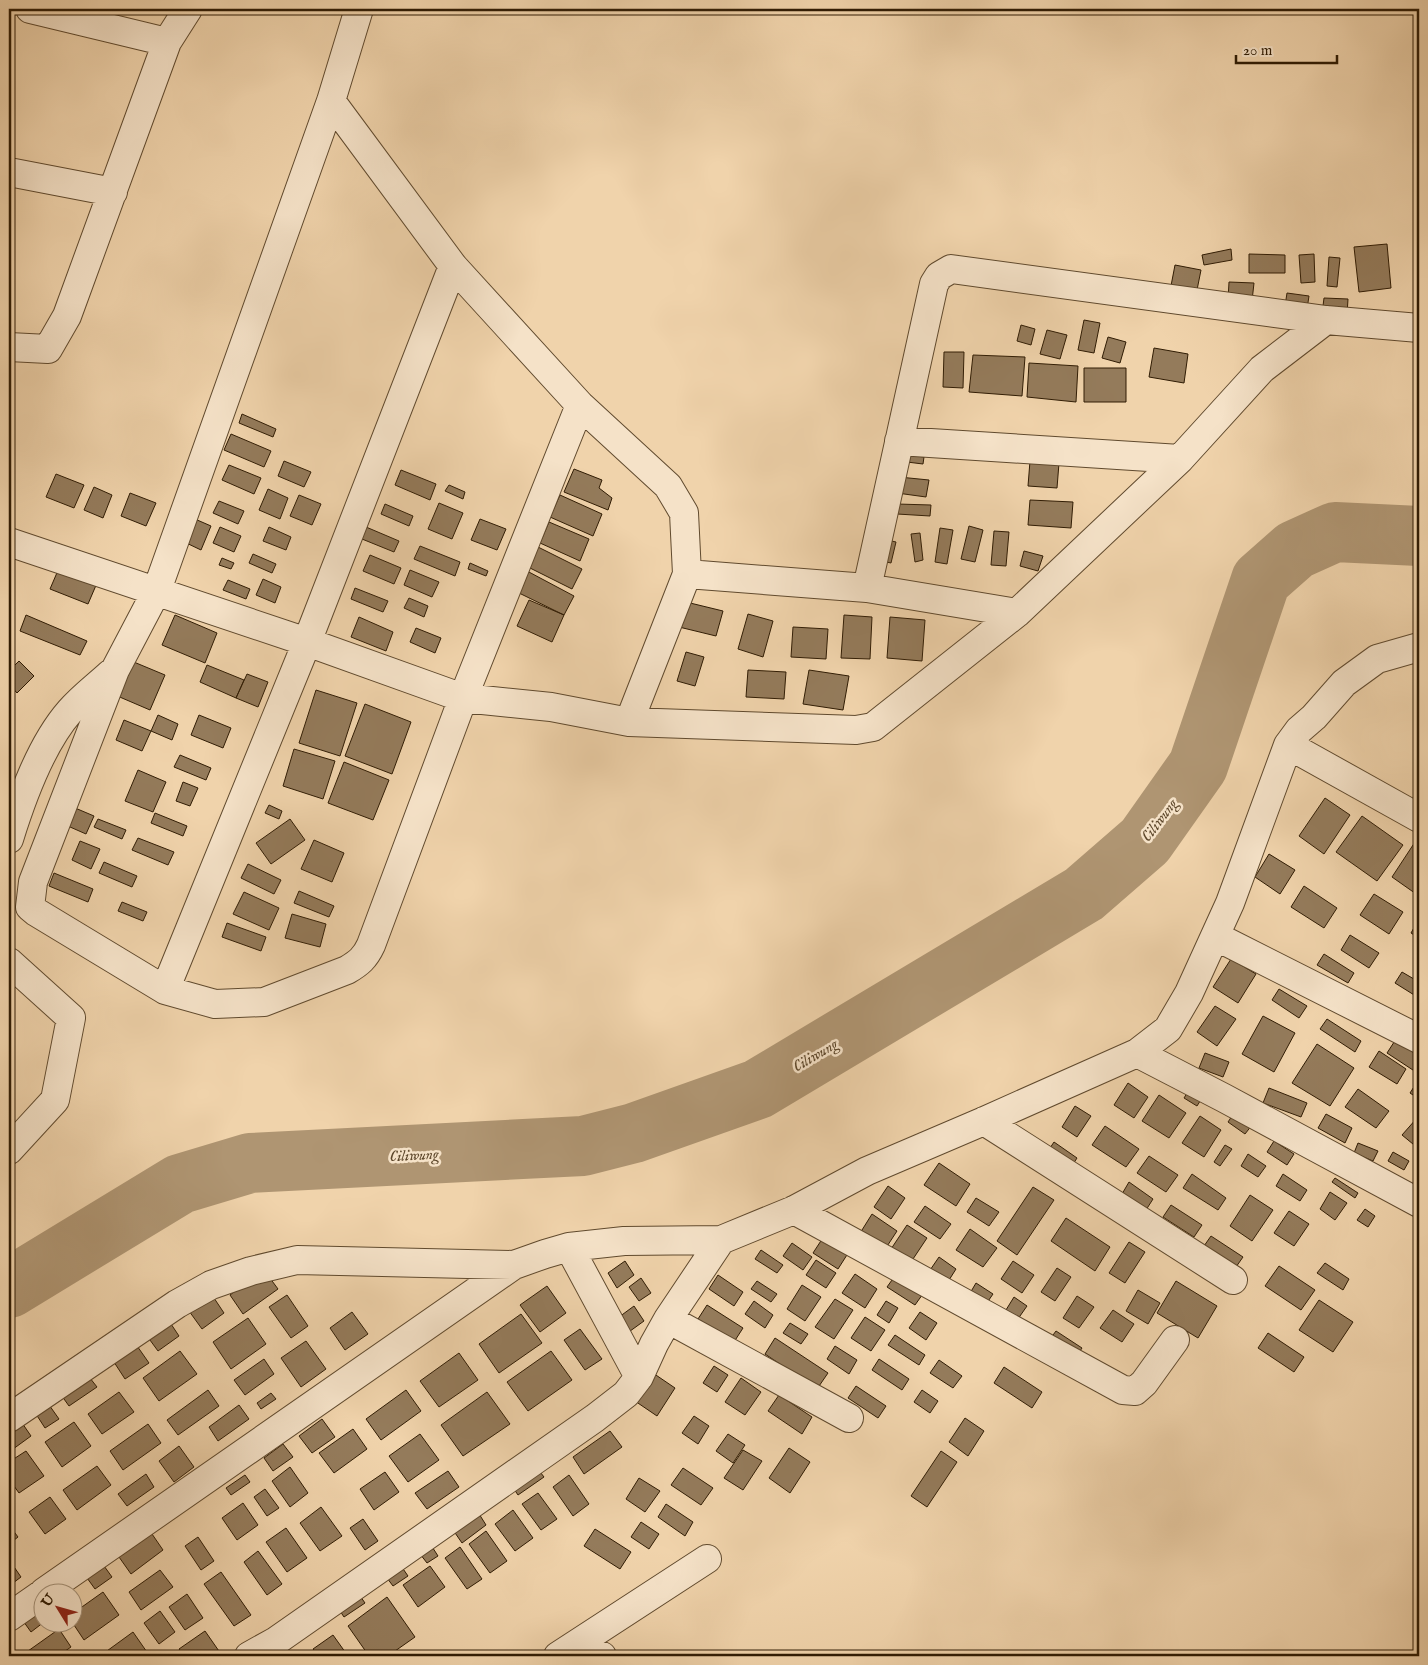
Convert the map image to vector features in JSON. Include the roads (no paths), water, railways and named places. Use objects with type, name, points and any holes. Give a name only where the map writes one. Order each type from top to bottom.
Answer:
[{"type":"street","points":[[30,9],[167,42]]},
{"type":"street","points":[[9,347],[48,349],[67,316],[167,42],[188,9]]},
{"type":"street","points":[[359,9],[330,101],[157,590],[115,670],[33,882],[30,907],[165,990],[215,1004],[264,1002],[347,970],[359,963],[371,946],[463,698],[580,405]]},
{"type":"street","points":[[330,101],[453,266],[580,405],[668,486],[684,513],[687,574],[629,722]]},
{"type":"street","points":[[9,172],[113,192]]},
{"type":"street","points":[[165,990],[307,642],[453,266]]},
{"type":"street","points":[[867,588],[934,284],[939,276],[950,269],[1326,320],[1419,328]]},
{"type":"street","points":[[9,542],[157,590],[463,698],[551,707],[629,722],[856,730],[873,727],[1017,613],[1180,459],[1262,369],[1326,320]]},
{"type":"street","points":[[899,441],[1180,459]]},
{"type":"street","points":[[687,574],[867,588],[1017,613]]},
{"type":"street","points":[[59,1582],[514,1265],[569,1247],[624,1241],[721,1240],[794,1210],[867,1171],[1137,1053],[1168,1029],[1188,993],[1230,903],[1288,745],[1299,730],[1344,683],[1377,659],[1419,647]]},
{"type":"street","points":[[9,839],[24,792],[55,730],[71,710],[115,670]]},
{"type":"street","points":[[1288,745],[1419,818]]},
{"type":"street","points":[[1215,936],[1419,1039]]},
{"type":"street","points":[[9,962],[71,1018],[55,1100],[9,1150]]},
{"type":"street","points":[[1137,1053],[1233,1102],[1419,1203]]},
{"type":"street","points":[[984,1121],[1233,1280]]},
{"type":"street","points":[[794,1210],[1123,1390],[1134,1391],[1144,1383],[1175,1340]]},
{"type":"street","points":[[249,1656],[281,1648],[626,1394],[639,1377],[668,1318],[721,1240]]},
{"type":"street","points":[[569,1247],[639,1377]]},
{"type":"street","points":[[9,1418],[177,1304],[211,1285],[251,1271],[297,1260],[514,1265]]},
{"type":"street","points":[[668,1318],[849,1418]]},
{"type":"street","points":[[567,1650],[707,1559]]},
{"type":"street","points":[[9,1617],[32,1601]]},
{"type":"street","points":[[567,1650],[602,1656]]},
{"type":"waterway","name":"Ciliwung","points":[[9,1288],[180,1184],[250,1163],[583,1146],[634,1133],[758,1089],[1084,894],[1145,841],[1198,766],[1261,580],[1295,550],[1335,532],[1419,536]]}]
